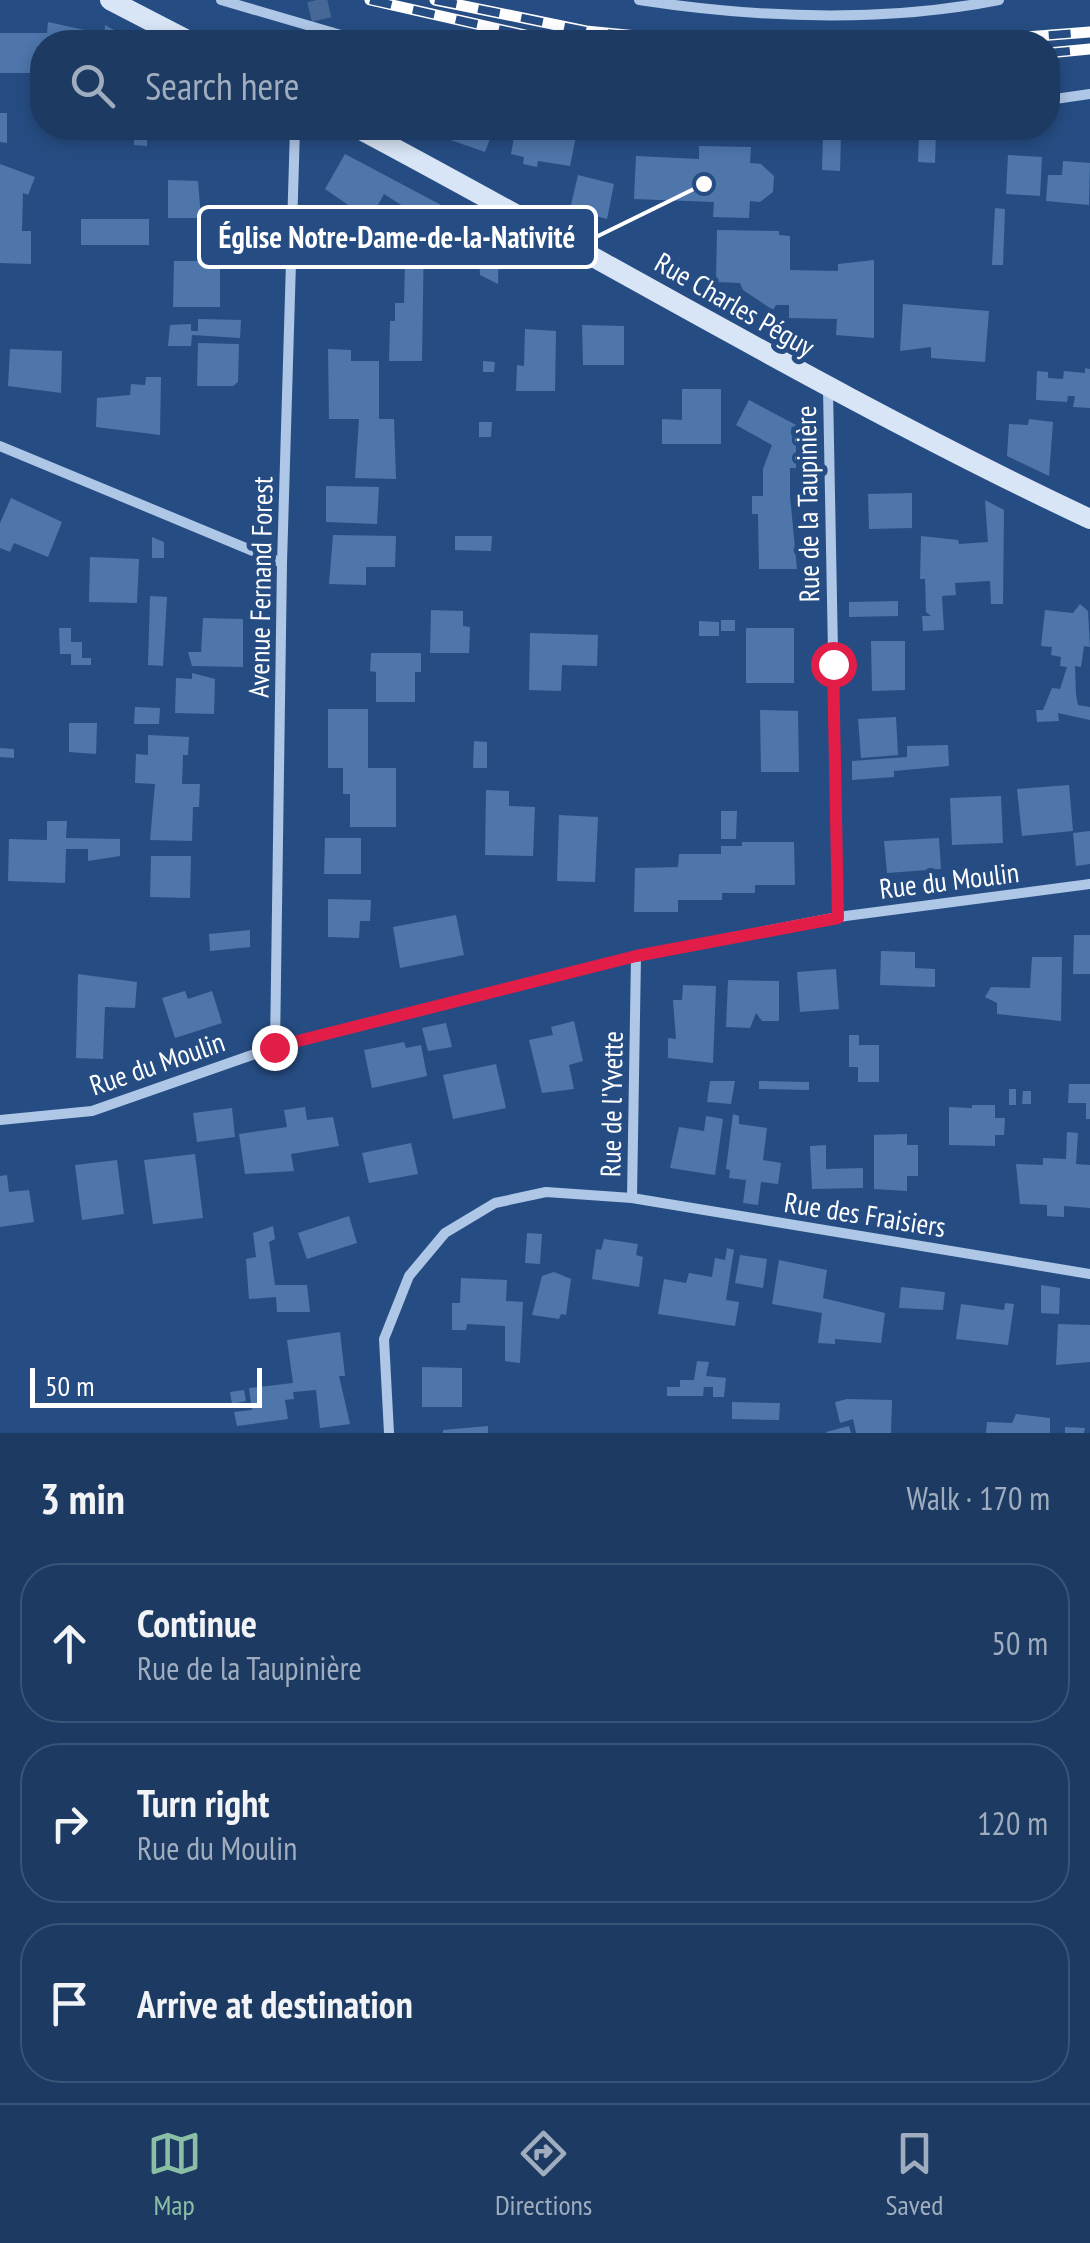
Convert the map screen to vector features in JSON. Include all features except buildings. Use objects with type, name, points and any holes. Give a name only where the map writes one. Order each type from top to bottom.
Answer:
[{"type":"street","points":[[110,0],[168,30]]},
{"type":"street","points":[[221,0],[324,30]]},
{"type":"street","points":[[638,0],[695,9],[832,15],[899,15],[1000,0]]},
{"type":"street","points":[[1060,98],[1090,94]]},
{"type":"street","name":"Avenue Fernand Forest","points":[[274,1047],[282,563],[295,140]]},
{"type":"street","name":"Rue Charles Péguy","points":[[380,140],[690,307],[828,390],[1090,519]]},
{"type":"street","name":"Rue de la Taupinière","points":[[828,390],[838,918]]},
{"type":"street","points":[[0,446],[282,563]]},
{"type":"street","name":"Rue du Moulin","points":[[0,1120],[92,1111],[274,1047],[636,956],[838,918],[1090,884]]},
{"type":"street","name":"Rue de l'Yvette","points":[[389,1433],[384,1339],[410,1276],[445,1233],[495,1203],[546,1192],[632,1198],[636,956]]},
{"type":"street","name":"Rue des Fraisiers","points":[[632,1198],[1090,1274]]},
{"type":"tunnel","points":[[317,0],[324,30]]},
{"type":"railway","points":[[370,0],[503,30]]},
{"type":"railway","points":[[435,0],[581,30]]},
{"type":"railway","points":[[1060,34],[1090,32]]},
{"type":"railway","points":[[1060,52],[1090,49]]},
{"type":"place","name":"Église Notre-Dame-de-la-Nativité","points":[[704,184]]},
{"type":"route","points":[[274,1047],[636,956],[838,918],[833,664]]}]
